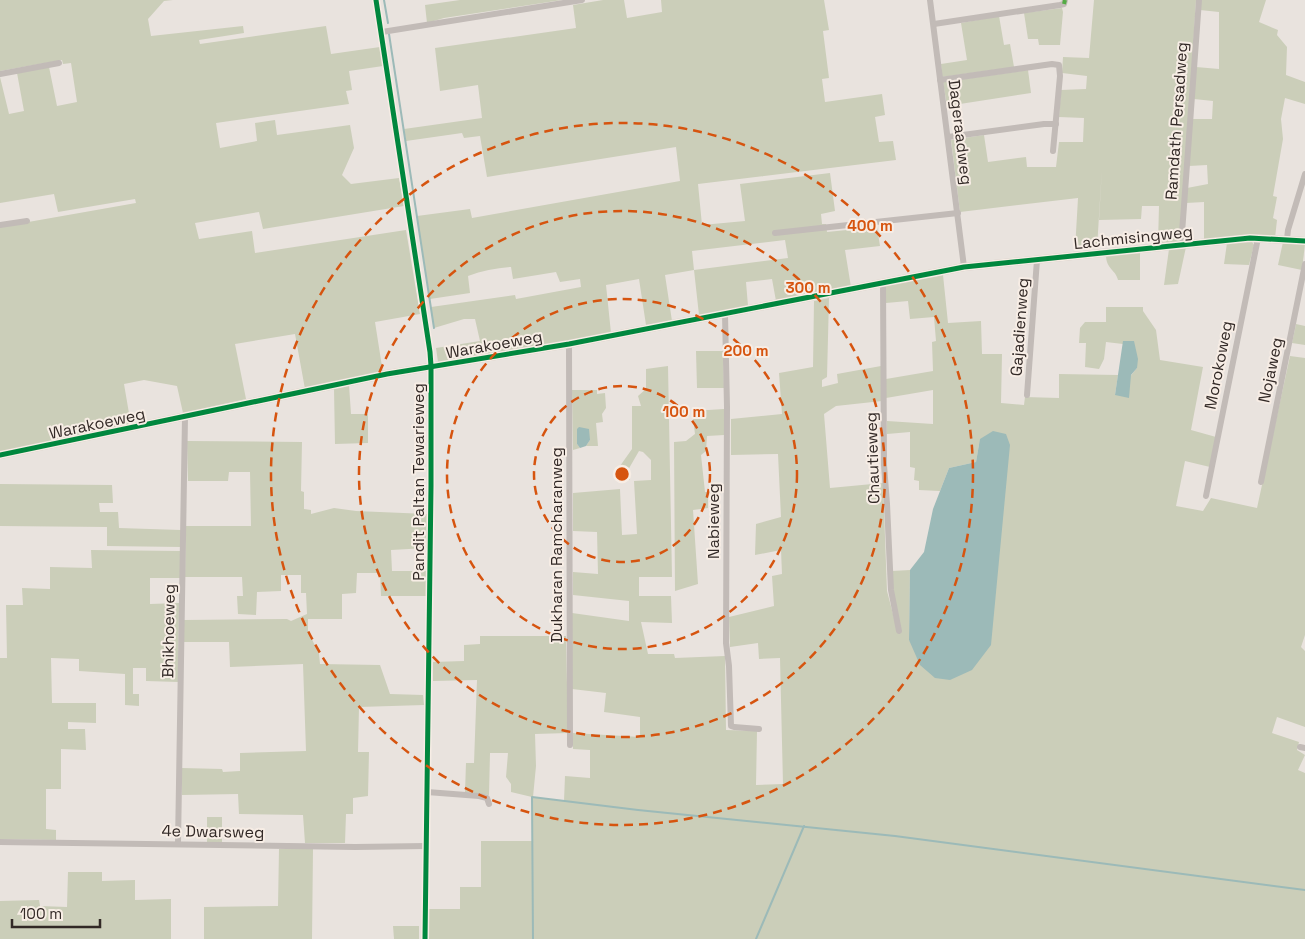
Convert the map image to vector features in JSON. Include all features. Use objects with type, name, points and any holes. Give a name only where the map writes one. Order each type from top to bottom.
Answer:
[{"type":"street","name":"Pandit Paltan Tewarieweg","points":[[376,0],[431,366],[425,939]]},
{"type":"street","points":[[382,32],[582,0]]},
{"type":"street","name":"Dageraadweg","points":[[930,0],[964,267]]},
{"type":"street","name":"Ramdath Persadweg","points":[[1183,244],[1182,233],[1199,0]]},
{"type":"street","points":[[934,24],[1064,2]]},
{"type":"street","points":[[0,74],[59,63]]},
{"type":"street","points":[[940,80],[1059,64],[1060,76],[1053,151]]},
{"type":"street","points":[[948,137],[1056,124]]},
{"type":"street","points":[[1287,239],[1305,174]]},
{"type":"street","points":[[774,233],[958,213]]},
{"type":"street","points":[[0,225],[27,221]]},
{"type":"street","name":"Lachmisingweg","points":[[964,267],[1258,238],[1305,241]]},
{"type":"street","name":"Morokoweg","points":[[1206,496],[1258,238]]},
{"type":"street","name":"Gajadienweg","points":[[1027,395],[1037,260]]},
{"type":"street","name":"Nojaweg","points":[[1260,482],[1305,264]]},
{"type":"street","name":"Warakoeweg","points":[[0,455],[431,366],[438,367],[569,344],[964,267]]},
{"type":"street","name":"Chautieweg","points":[[883,283],[884,465],[888,504],[890,590],[899,631]]},
{"type":"street","name":"Nabieweg","points":[[724,314],[727,407],[726,643],[730,666],[732,727],[759,728]]},
{"type":"street","name":"Dukharan Ramcharanweg","points":[[569,344],[570,745]]},
{"type":"street","name":"Bhikhoeweg","points":[[178,844],[185,417]]},
{"type":"street","points":[[427,792],[479,796],[487,798],[489,804]]},
{"type":"street","name":"4e Dwarsweg","points":[[0,842],[355,847],[426,846]]},
{"type":"green space","points":[[0,0],[173,0],[164,1],[148,19],[151,36],[243,26],[244,33],[199,40],[200,44],[326,26],[331,54],[380,47],[383,66],[349,71],[352,90],[346,91],[349,104],[216,123],[220,148],[257,141],[255,123],[275,120],[277,135],[350,125],[354,148],[342,175],[351,184],[399,178],[404,206],[263,229],[259,212],[195,223],[199,239],[252,231],[255,253],[406,230],[420,314],[375,322],[383,373],[305,389],[295,334],[235,344],[246,399],[183,413],[177,386],[144,380],[124,384],[131,425],[0,452],[0,227],[136,203],[135,199],[58,212],[54,194],[0,203],[0,77],[9,114],[24,111],[17,73],[49,67],[57,106],[77,102],[71,63],[63,64],[62,60],[0,71]]},
{"type":"green space","points":[[460,0],[562,0],[444,18],[427,23],[425,5]]},
{"type":"green space","points":[[603,0],[624,0],[627,18],[662,12],[661,0],[824,0],[829,30],[823,31],[829,78],[822,79],[825,102],[882,94],[885,115],[875,117],[879,142],[893,141],[896,160],[698,184],[702,225],[745,221],[740,184],[830,173],[835,211],[821,214],[822,224],[826,224],[827,232],[877,227],[880,246],[845,250],[851,287],[776,301],[772,279],[746,282],[748,306],[699,315],[694,270],[665,275],[672,321],[646,325],[639,279],[606,285],[611,333],[442,364],[438,362],[436,348],[480,341],[475,319],[464,319],[434,328],[431,307],[515,295],[516,299],[581,287],[580,279],[560,282],[556,272],[513,279],[511,267],[500,268],[468,276],[470,293],[430,299],[417,216],[470,209],[472,218],[680,181],[676,147],[487,177],[480,136],[464,138],[462,133],[406,141],[404,129],[482,118],[478,85],[440,91],[435,48],[576,28],[573,5]],"holes":[[[785,240],[788,258],[694,270],[692,251]]]},
{"type":"green space","points":[[1094,0],[1196,0],[1181,242],[1158,243],[1159,206],[1142,206],[1141,219],[1099,220],[1102,168],[1097,248],[1075,250],[1078,198],[960,212],[951,140],[984,135],[988,162],[1026,157],[1027,167],[1056,167],[1059,142],[1083,142],[1084,118],[1059,117],[1061,90],[1086,89],[1087,76],[1062,73],[1063,57],[1089,58]]},
{"type":"green space","points":[[1201,0],[1266,0],[1259,22],[1278,30],[1277,35],[1287,47],[1286,75],[1305,82],[1305,104],[1285,98],[1281,119],[1283,139],[1273,196],[1277,197],[1273,218],[1277,220],[1275,238],[1204,239],[1204,202],[1186,203],[1187,188],[1208,184],[1207,165],[1189,166],[1192,119],[1212,119],[1213,101],[1194,99],[1196,67],[1219,69],[1219,12],[1200,10]]},
{"type":"green space","points":[[1062,8],[1060,45],[1039,45],[1038,39],[1028,39],[1024,13]]},
{"type":"green space","points":[[999,16],[1004,45],[1010,44],[1014,67],[942,77],[941,64],[967,60],[961,23]]},
{"type":"green space","points":[[1028,70],[1031,93],[947,106],[943,82]]},
{"type":"green space","points":[[1252,242],[1254,245],[1249,265],[1224,264],[1227,243]]},
{"type":"green space","points":[[1283,242],[1305,244],[1302,270],[1278,265]]},
{"type":"green space","points":[[1186,247],[1178,284],[1164,285],[1169,249]]},
{"type":"green space","points":[[1140,253],[1140,280],[1118,280],[1106,260],[1106,255]]},
{"type":"green space","points":[[943,275],[948,323],[981,321],[982,354],[1002,354],[1001,403],[1024,405],[1025,397],[1059,398],[1059,374],[1118,375],[1115,395],[1137,368],[1123,341],[1123,344],[1106,342],[1104,359],[1099,369],[1085,367],[1086,343],[1079,343],[1080,328],[1085,322],[1106,322],[1106,307],[1143,307],[1143,311],[1156,330],[1160,360],[1203,367],[1191,430],[1216,437],[1210,467],[1185,461],[1176,506],[1203,511],[1211,498],[1257,508],[1290,356],[1305,358],[1305,635],[1301,647],[1305,651],[1305,727],[1277,717],[1272,733],[1299,742],[1297,750],[1305,755],[1298,770],[1305,773],[1305,939],[427,939],[427,909],[460,909],[460,887],[481,887],[481,841],[533,841],[532,797],[511,792],[511,784],[506,777],[508,753],[490,753],[489,795],[465,792],[466,763],[474,763],[477,680],[433,681],[433,662],[464,661],[464,645],[480,644],[480,636],[566,636],[568,733],[535,734],[536,766],[533,797],[564,801],[565,776],[590,778],[590,750],[573,749],[573,733],[640,737],[640,717],[604,712],[606,693],[572,689],[572,613],[629,621],[629,601],[573,595],[573,572],[598,574],[597,532],[573,531],[573,493],[620,489],[622,535],[637,534],[634,481],[651,480],[651,460],[643,452],[639,451],[628,470],[630,480],[621,480],[620,466],[632,449],[632,406],[641,406],[638,396],[646,389],[646,369],[668,366],[672,577],[639,577],[639,596],[671,596],[672,623],[641,622],[648,654],[674,654],[675,658],[725,656],[726,730],[757,731],[756,785],[783,784],[780,658],[759,659],[758,643],[730,647],[729,617],[774,606],[772,576],[782,574],[781,550],[755,555],[756,524],[781,517],[778,454],[731,455],[731,419],[782,414],[779,373],[813,367],[814,301],[829,298],[827,377],[822,380],[822,387],[838,383],[837,374],[881,366],[882,401],[836,406],[824,414],[830,488],[883,483],[887,591],[898,633],[892,589],[892,571],[910,570],[909,640],[950,680],[980,439],[976,462],[949,468],[940,491],[919,490],[919,481],[914,480],[915,468],[910,467],[910,432],[887,434],[887,421],[933,424],[933,390],[886,398],[886,379],[933,371],[932,342],[936,341],[934,317],[910,319],[908,301],[886,303],[886,286]]},
{"type":"green space","points":[[1296,324],[1305,326],[1305,345],[1292,343]]},
{"type":"green space","points":[[696,351],[723,351],[724,388],[697,388]]},
{"type":"green space","points":[[349,385],[351,414],[368,414],[368,443],[335,444],[334,389]]},
{"type":"green space","points":[[572,390],[597,390],[597,394],[605,393],[606,408],[602,414],[603,422],[596,423],[598,446],[586,446],[590,440],[577,429],[577,444],[580,448],[573,450]]},
{"type":"green space","points":[[724,409],[724,435],[707,436],[706,451],[701,455],[705,492],[708,492],[708,508],[693,510],[698,584],[675,591],[674,442],[686,441],[695,434],[692,411]]},
{"type":"green space","points":[[187,441],[302,442],[301,491],[304,492],[304,509],[311,510],[311,514],[334,508],[356,511],[427,514],[427,548],[391,550],[392,571],[426,571],[426,596],[381,596],[380,573],[357,573],[356,593],[342,594],[342,619],[308,619],[308,631],[319,654],[320,664],[380,665],[390,694],[423,695],[424,705],[359,707],[358,752],[369,752],[368,796],[353,798],[353,814],[346,814],[345,843],[305,843],[303,815],[239,814],[238,794],[182,795],[182,768],[222,769],[223,772],[240,771],[240,753],[306,751],[303,664],[230,667],[229,642],[184,642],[184,620],[287,619],[291,621],[307,614],[306,593],[301,593],[301,575],[281,575],[281,591],[257,592],[256,615],[238,614],[237,596],[243,596],[242,577],[185,577],[186,526],[251,526],[250,472],[229,472],[228,481],[188,481]]},
{"type":"green space","points":[[0,484],[112,485],[113,503],[99,503],[100,512],[118,512],[119,528],[181,530],[181,547],[107,546],[107,527],[0,526]]},
{"type":"green space","points":[[91,550],[181,551],[180,578],[150,578],[150,604],[179,603],[178,682],[146,681],[146,668],[133,668],[133,694],[139,694],[139,706],[125,705],[125,674],[79,671],[79,659],[51,658],[52,703],[96,703],[96,723],[68,722],[68,729],[85,729],[86,750],[61,749],[61,789],[46,789],[46,829],[56,830],[56,840],[0,839],[0,658],[7,658],[6,605],[23,605],[22,588],[50,589],[50,567],[92,568]]},
{"type":"green space","points":[[207,817],[222,817],[222,842],[207,842]]},
{"type":"green space","points":[[279,849],[313,849],[312,939],[204,939],[204,907],[278,906]]},
{"type":"green space","points":[[68,872],[102,872],[102,881],[135,880],[135,900],[171,899],[171,939],[0,939],[0,901],[39,900],[40,906],[67,907]]},
{"type":"green space","points":[[393,926],[419,926],[419,939],[394,939]]},
{"type":"water","points":[[1123,341],[1134,341],[1138,359],[1137,368],[1131,375],[1129,398],[1115,395]]},
{"type":"water","points":[[579,427],[589,429],[590,440],[586,446],[580,448],[577,444],[577,429]]},
{"type":"water","points":[[993,431],[1006,434],[1010,445],[991,645],[972,670],[950,680],[935,678],[920,665],[909,640],[910,570],[924,552],[933,509],[949,468],[976,462],[980,439]]},
{"type":"waterway","points":[[384,0],[388,23]]},
{"type":"waterway","points":[[389,34],[434,328]]},
{"type":"waterway","points":[[533,939],[532,797],[638,810],[895,836],[1305,890]]},
{"type":"waterway","points":[[756,939],[804,826]]},
{"type":"marked path","points":[[1064,4],[1065,0]]},
{"type":"cycle path","points":[[376,0],[431,366],[425,939]]},
{"type":"cycle path","points":[[0,455],[387,374],[569,344],[964,267],[1250,238],[1305,241]]}]
